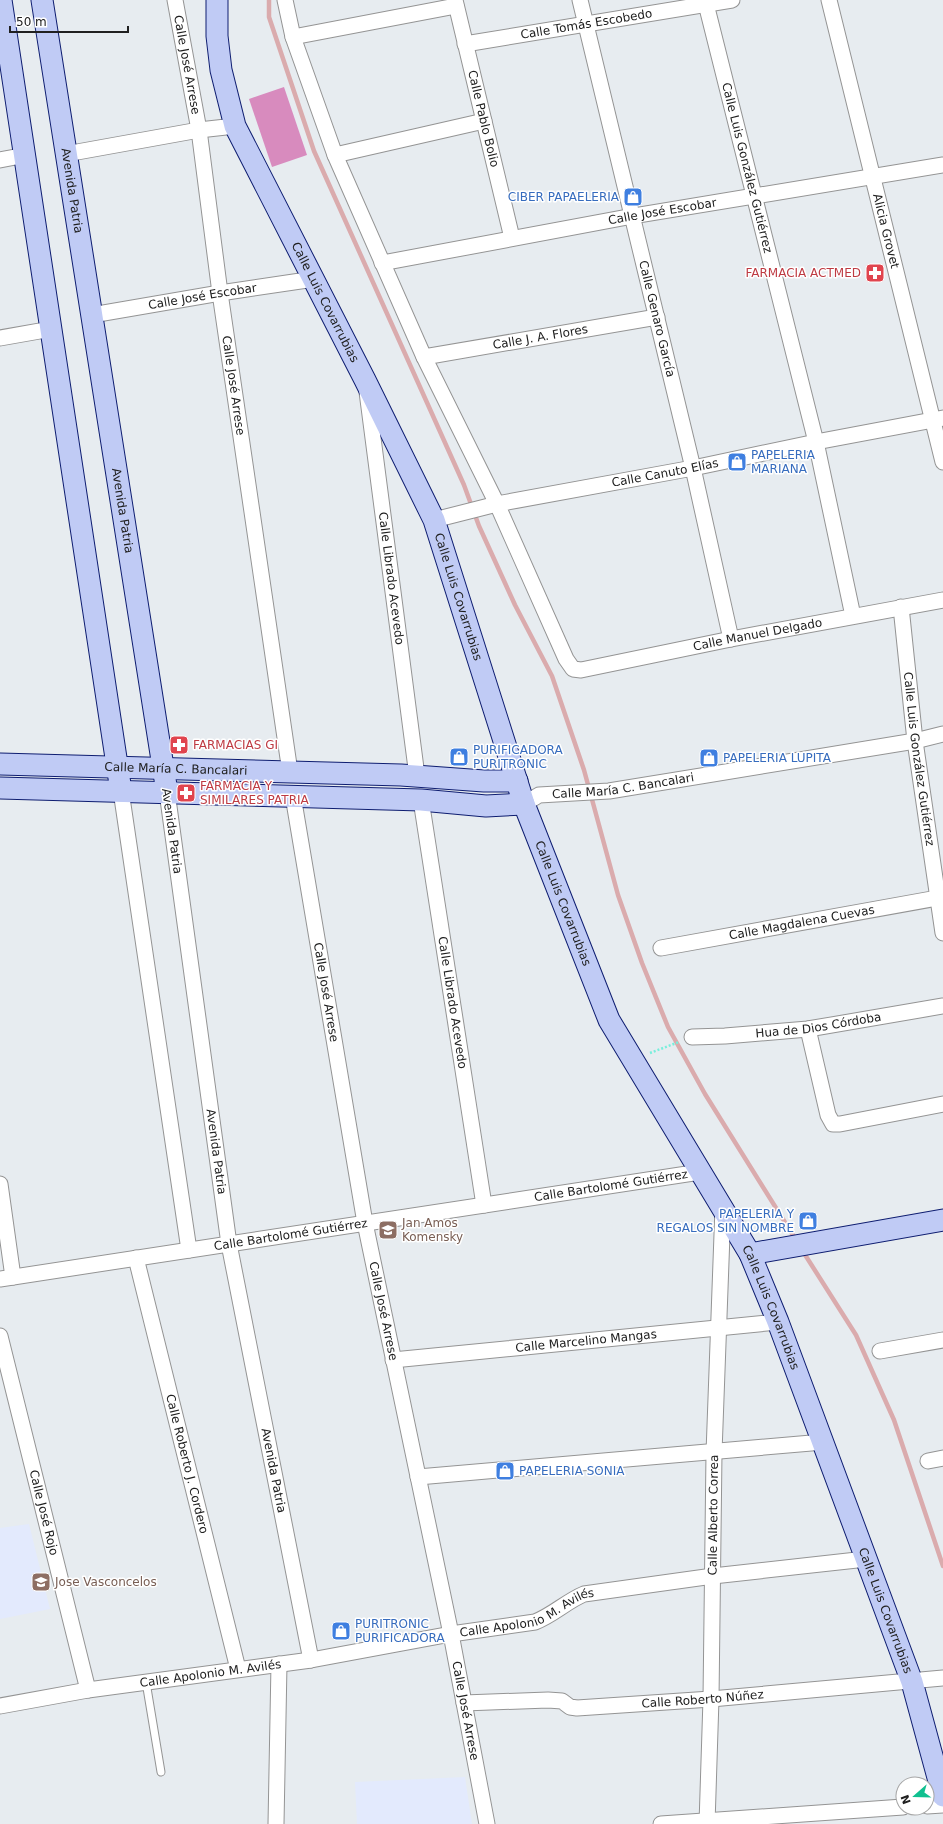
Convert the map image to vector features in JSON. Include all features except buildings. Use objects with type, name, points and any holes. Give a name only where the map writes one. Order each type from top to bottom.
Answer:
[{"type":"street","points":[[1,0],[26,155],[189,1250]]},
{"type":"street","name":"Avenida Patria","points":[[42,0],[163,769],[229,1244],[311,1660]]},
{"type":"street","name":"Calle José Arrese","points":[[175,0],[199,130],[220,293],[290,772]]},
{"type":"street","name":"Calle Luis Covarrubias","points":[[217,0],[217,36],[221,70],[235,126],[365,380],[443,517],[517,781],[538,798],[609,1020],[700,1172],[723,1206],[750,1254],[778,1322],[912,1682],[943,1796]]},
{"type":"street","points":[[285,0],[293,37],[335,155],[424,357],[494,505]]},
{"type":"street","name":"Calle Genaro García","points":[[580,0],[693,468],[731,639]]},
{"type":"street","name":"Calle Tomás Escobedo","points":[[465,44],[706,2],[732,0]]},
{"type":"street","name":"Alicia Grovet","points":[[829,0],[873,176],[938,418],[943,462]]},
{"type":"street","name":"Calle Luis González Gutiérrez","points":[[706,2],[816,442],[853,616]]},
{"type":"street","points":[[293,37],[455,3]]},
{"type":"street","name":"Calle Pablo Bolio","points":[[455,3],[512,238]]},
{"type":"street","points":[[335,155],[484,121]]},
{"type":"street","points":[[66,154],[199,130],[235,126]]},
{"type":"street","points":[[0,160],[26,155]]},
{"type":"street","name":"Calle José Escobar","points":[[382,263],[633,216],[943,165]]},
{"type":"street","name":"Calle José Escobar","points":[[92,315],[220,293],[314,279]]},
{"type":"street","name":"Calle J. A. Flores","points":[[424,357],[657,317]]},
{"type":"street","points":[[0,338],[51,329]]},
{"type":"street","name":"Calle Librado Acevedo","points":[[365,380],[417,776]]},
{"type":"street","name":"Calle Canuto Elías","points":[[443,517],[494,505],[693,468],[938,418]]},
{"type":"street","name":"Calle Manuel Delgado","points":[[494,505],[566,659],[573,669],[581,670],[731,639],[943,600]]},
{"type":"street","name":"Calle Luis González Gutiérrez","points":[[901,607],[915,740],[941,897],[943,933]]},
{"type":"street","name":"Calle María C. Bancalari","points":[[0,788],[421,800],[486,806],[538,798],[609,791],[915,740],[943,734]]},
{"type":"street","name":"Calle María C. Bancalari","points":[[0,764],[417,776],[484,781],[517,781]]},
{"type":"street","name":"Calle José Arrese","points":[[293,796],[365,1223],[451,1634],[487,1824]]},
{"type":"street","name":"Calle Librado Acevedo","points":[[421,800],[484,1205]]},
{"type":"street","name":"Calle Magdalena Cuevas","points":[[661,948],[941,897]]},
{"type":"street","name":"Hua de Dios Córdoba","points":[[686,1039],[808,1029],[943,1006]]},
{"type":"street","points":[[808,1029],[828,1115],[833,1124],[840,1124],[943,1104]]},
{"type":"street","name":"Calle Bartolomé Gutiérrez","points":[[7,1278],[700,1172]]},
{"type":"street","points":[[0,1184],[7,1278]]},
{"type":"street","name":"Calle Alberto Correa","points":[[707,1822],[711,1699],[714,1453],[723,1206]]},
{"type":"street","points":[[750,1254],[943,1220]]},
{"type":"street","name":"Calle Roberto J. Cordero","points":[[136,1258],[238,1669]]},
{"type":"street","name":"Calle Marcelino Mangas","points":[[393,1360],[778,1322]]},
{"type":"street","name":"Calle José Rojo","points":[[0,1336],[88,1690]]},
{"type":"street","points":[[880,1351],[943,1340]]},
{"type":"street","points":[[418,1478],[714,1453],[822,1442]]},
{"type":"street","name":"Calle Apolonio M. Avilés","points":[[0,1706],[88,1690],[311,1660],[451,1634],[535,1622],[543,1619],[584,1594],[712,1576],[866,1559]]},
{"type":"street","points":[[276,1824],[279,1664]]},
{"type":"street","name":"Calle Roberto Núñez","points":[[464,1703],[548,1700],[562,1701],[574,1708],[711,1699],[940,1679]]},
{"type":"street","points":[[661,1824],[707,1822],[895,1808]]},
{"type":"lane","points":[[146,1682],[161,1772]]},
{"type":"path","points":[[658,1050],[686,1039]]},
{"type":"shaded area","points":[[284,87],[307,155],[272,167],[249,99]]},
{"type":"shaded area","points":[[29,1524],[50,1609],[0,1619],[0,1528]]},
{"type":"shaded area","points":[[465,1777],[472,1824],[357,1824],[355,1782]]},
{"type":"waterway","points":[[269,0],[269,17],[314,151],[464,485],[479,526],[515,605],[552,676],[584,770],[618,895],[642,963],[668,1027],[705,1094],[796,1240]]},
{"type":"waterway","points":[[802,1250],[856,1335],[894,1420],[943,1566]]},
{"type":"place","name":"CIBER PAPAELERIA","points":[[633,197]]},
{"type":"place","name":"FARMACIA ACTMED","points":[[875,273]]},
{"type":"place","name":"PAPELERIA MARIANA","points":[[737,462]]},
{"type":"place","name":"FARMACIAS GI","points":[[179,745]]},
{"type":"place","name":"PURIFICADORA PURITRONIC","points":[[459,757]]},
{"type":"place","name":"PAPELERIA LUPITA","points":[[709,758]]},
{"type":"place","name":"FARMACIA Y SIMILARES PATRIA","points":[[186,793]]},
{"type":"place","name":"PAPELERIA Y REGALOS SIN NOMBRE","points":[[808,1221]]},
{"type":"place","name":"Jan Amos Komensky","points":[[388,1230]]},
{"type":"place","name":"PAPELERIA SONIA","points":[[505,1471]]},
{"type":"place","name":"Jose Vasconcelos","points":[[41,1582]]},
{"type":"place","name":"PURITRONIC PURIFICADORA","points":[[341,1631]]}]
